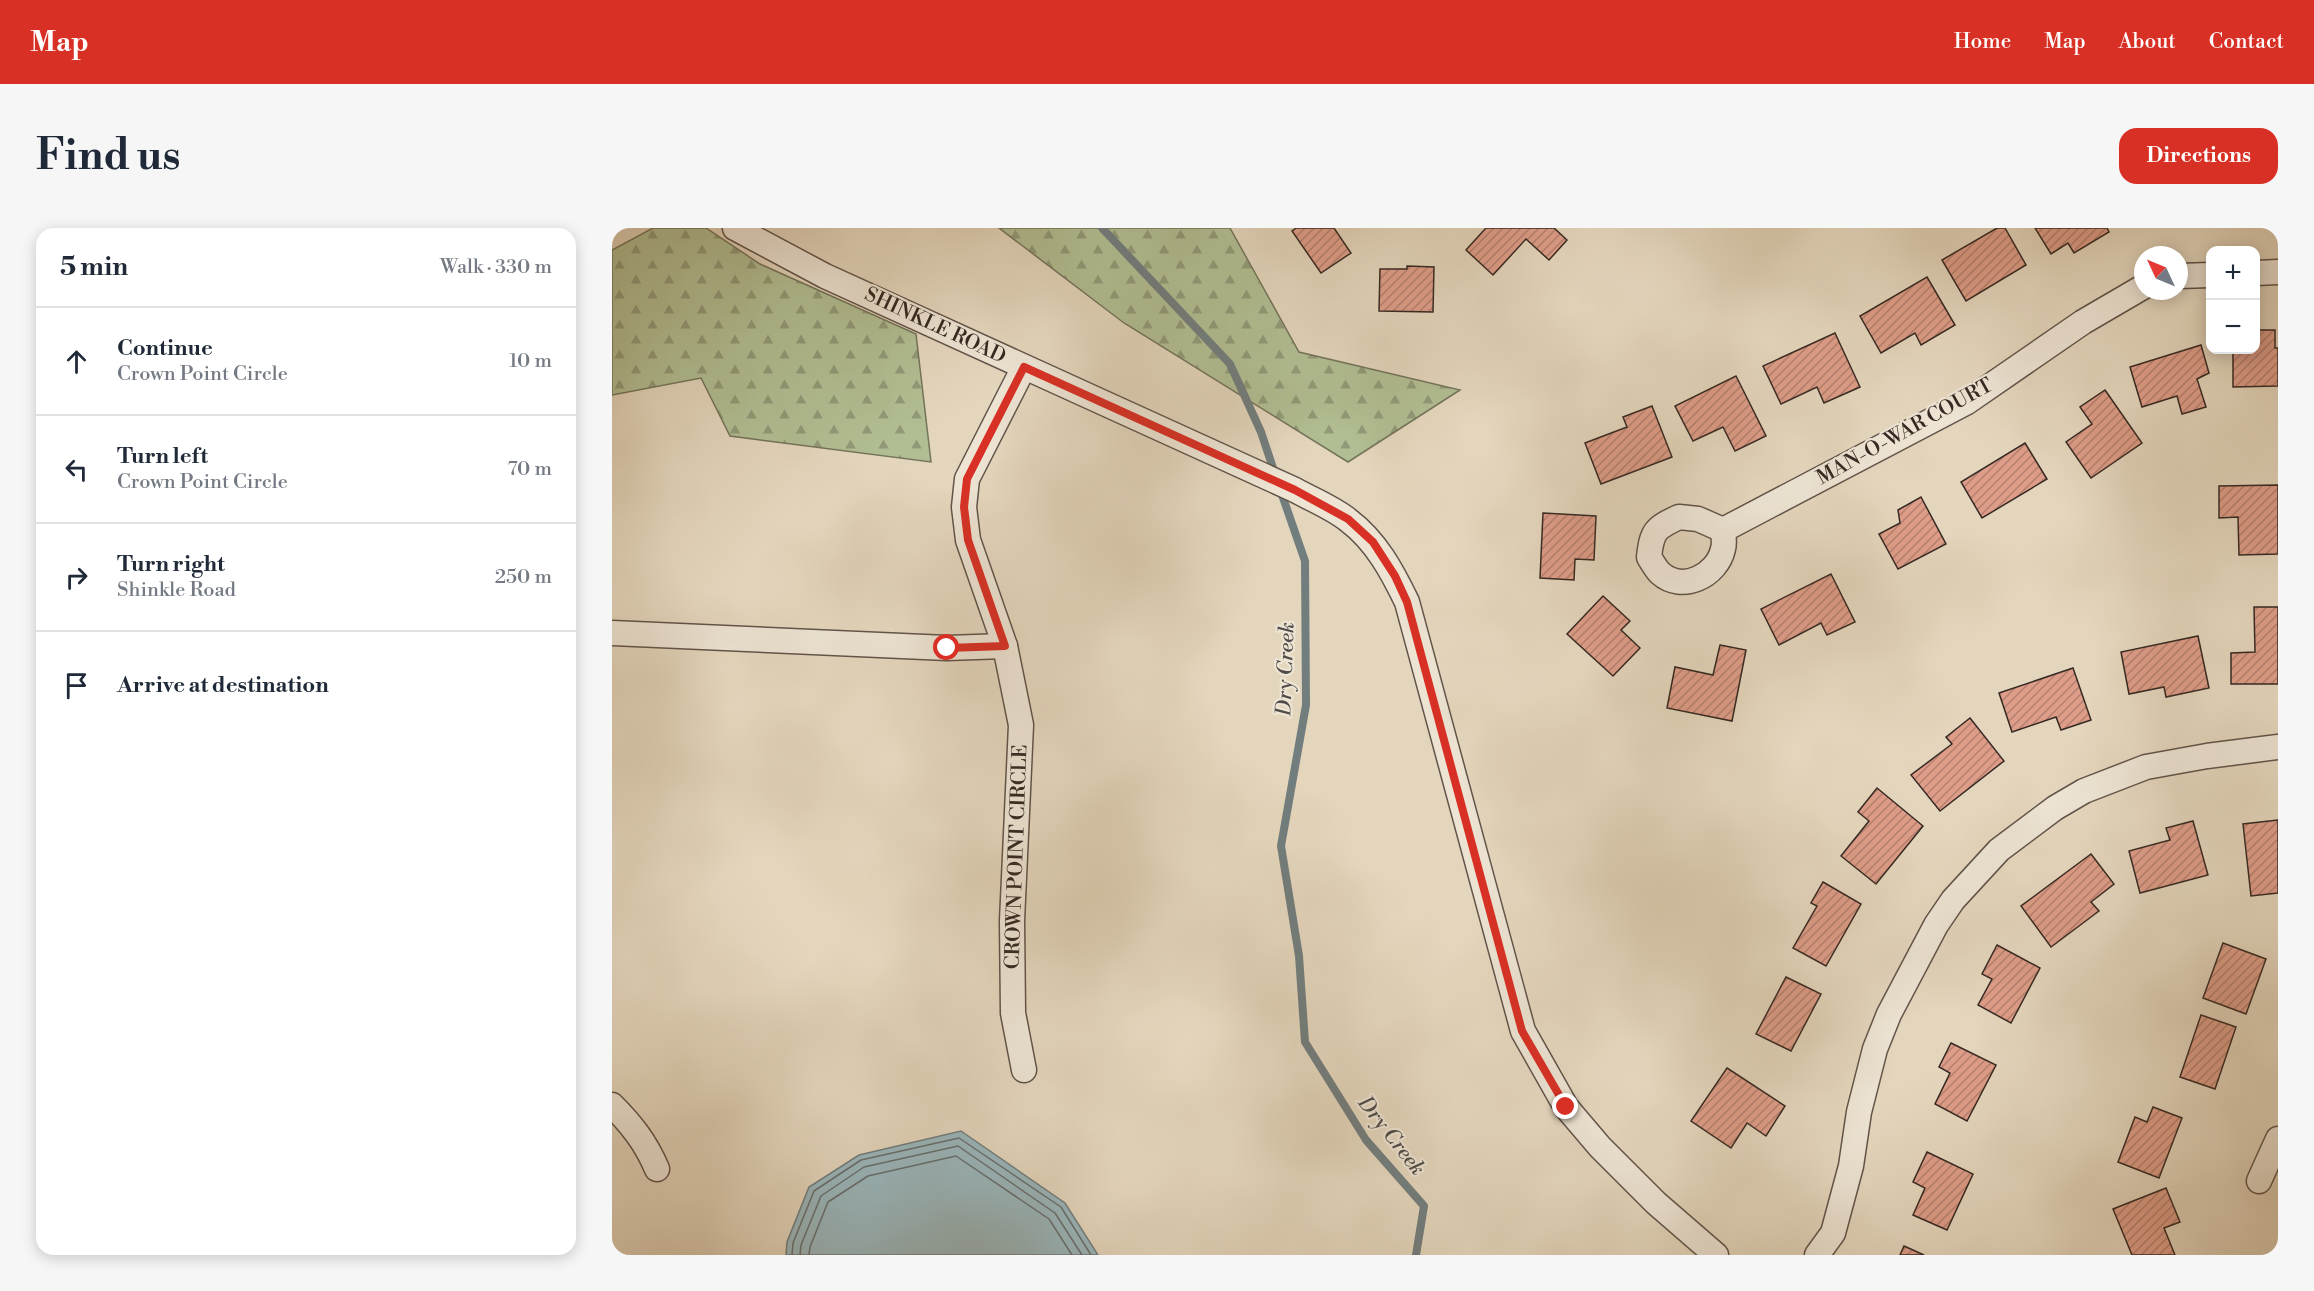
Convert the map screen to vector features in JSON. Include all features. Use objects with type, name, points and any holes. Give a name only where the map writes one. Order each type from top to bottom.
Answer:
[{"type":"street","name":"SHINKLE ROAD","points":[[735,228],[825,276],[1295,490],[1348,519],[1373,542],[1395,576],[1407,602],[1522,1031],[1566,1107],[1600,1147],[1656,1203],[1716,1255]]},
{"type":"street","points":[[2260,273],[2278,272]]},
{"type":"street","points":[[2188,276],[2206,275]]},
{"type":"street","name":"MAN-O-WAR COURT","points":[[1723,530],[1967,402],[2083,322],[2134,292]]},
{"type":"street","name":"CROWN POINT CIRCLE","points":[[1024,367],[967,479],[964,507],[968,540],[1005,646],[1021,726],[1012,921],[1013,1013],[1024,1070]]},
{"type":"street","points":[[612,633],[947,648],[1005,646]]},
{"type":"street","points":[[1817,1255],[1833,1233],[1851,1166],[1859,1112],[1875,1049],[1889,1014],[1936,925],[1953,900],[1999,850],[2055,808],[2085,791],[2146,767],[2278,747]]},
{"type":"street","points":[[612,1105],[631,1123],[657,1170]]},
{"type":"street","points":[[2259,1181],[2278,1139]]},
{"type":"green space","points":[[653,228],[706,228],[760,264],[916,334],[931,462],[730,436],[701,378],[612,395],[612,250]]},
{"type":"green space","points":[[999,228],[1230,228],[1299,352],[1460,390],[1348,462],[1124,323]]},
{"type":"water","points":[[961,1131],[1065,1203],[1098,1255],[786,1255],[787,1242],[809,1187],[859,1155]]},
{"type":"building","points":[[1296,228],[1334,228],[1351,253],[1321,273],[1292,231]]},
{"type":"building","points":[[1486,228],[1554,228],[1567,240],[1549,260],[1526,239],[1493,275],[1466,250]]},
{"type":"building","points":[[1997,228],[2005,228],[2026,265],[1966,301],[1942,260]]},
{"type":"building","points":[[2035,228],[2107,228],[2109,232],[2074,253],[2068,243],[2051,254]]},
{"type":"building","points":[[1407,266],[1434,267],[1433,312],[1379,311],[1380,269],[1407,269]]},
{"type":"building","points":[[1927,277],[1955,325],[1921,345],[1915,333],[1881,353],[1860,316]]},
{"type":"building","points":[[2260,330],[2275,330],[2275,348],[2278,348],[2278,386],[2233,387],[2233,354],[2260,354]]},
{"type":"building","points":[[1835,333],[1860,387],[1824,403],[1817,387],[1781,404],[1763,366]]},
{"type":"building","points":[[2201,345],[2209,373],[2197,379],[2206,407],[2182,414],[2177,396],[2142,407],[2130,367]]},
{"type":"building","points":[[1736,376],[1766,436],[1735,451],[1723,427],[1693,441],[1675,406]]},
{"type":"building","points":[[2105,390],[2142,443],[2091,478],[2066,442],[2092,424],[2080,407]]},
{"type":"building","points":[[1652,406],[1672,457],[1601,484],[1585,443],[1627,427],[1623,417]]},
{"type":"building","points":[[2025,443],[2047,479],[1982,518],[1961,482]]},
{"type":"building","points":[[2278,485],[2278,554],[2239,555],[2238,517],[2219,518],[2219,486]]},
{"type":"building","points":[[1921,497],[1946,544],[1898,569],[1879,534],[1900,523],[1898,510]]},
{"type":"building","points":[[1543,513],[1596,516],[1594,560],[1575,559],[1574,580],[1540,578]]},
{"type":"building","points":[[1831,574],[1855,622],[1827,635],[1821,623],[1779,645],[1761,609]]},
{"type":"building","points":[[1603,596],[1630,621],[1621,630],[1640,648],[1613,676],[1567,634]]},
{"type":"building","points":[[2254,607],[2278,607],[2278,684],[2231,684],[2231,653],[2255,652]]},
{"type":"building","points":[[2198,636],[2209,688],[2166,697],[2164,687],[2129,694],[2121,652]]},
{"type":"building","points":[[1720,645],[1746,650],[1732,721],[1667,708],[1675,667],[1713,675]]},
{"type":"building","points":[[2073,668],[2091,720],[2061,730],[2056,717],[2012,732],[1999,693]]},
{"type":"building","points":[[1970,718],[2004,761],[1940,811],[1911,775],[1952,744],[1946,737]]},
{"type":"building","points":[[1877,788],[1923,826],[1876,884],[1841,856],[1869,821],[1858,812]]},
{"type":"building","points":[[2278,820],[2278,893],[2251,896],[2243,824]]},
{"type":"building","points":[[2193,821],[2208,875],[2140,893],[2129,851],[2170,840],[2166,828]]},
{"type":"building","points":[[2091,854],[2114,884],[2091,902],[2099,911],[2051,947],[2021,906]]},
{"type":"building","points":[[1823,882],[1861,904],[1826,966],[1793,948],[1817,906],[1811,903]]},
{"type":"building","points":[[2223,943],[2266,959],[2246,1014],[2203,998]]},
{"type":"building","points":[[1997,945],[2040,968],[2011,1023],[1978,1005],[1992,979],[1982,974]]},
{"type":"building","points":[[1786,977],[1821,994],[1791,1051],[1756,1034]]},
{"type":"building","points":[[2201,1015],[2236,1027],[2215,1089],[2180,1077]]},
{"type":"building","points":[[1951,1043],[1996,1065],[1967,1121],[1935,1104],[1950,1073],[1939,1067]]},
{"type":"building","points":[[1727,1068],[1785,1106],[1766,1136],[1747,1123],[1731,1148],[1691,1121]]},
{"type":"building","points":[[2153,1107],[2182,1118],[2159,1178],[2118,1162],[2135,1117],[2147,1122]]},
{"type":"building","points":[[1927,1152],[1973,1174],[1947,1230],[1913,1215],[1925,1188],[1913,1182]]},
{"type":"building","points":[[2166,1188],[2180,1222],[2164,1228],[2175,1255],[2132,1255],[2113,1209]]},
{"type":"building","points":[[1904,1246],[1924,1255],[1900,1255]]},
{"type":"waterway","name":"Dry Creek","points":[[1102,228],[1230,364],[1261,432],[1276,477]]},
{"type":"waterway","name":"Dry Creek","points":[[1280,489],[1305,561],[1306,705],[1281,846],[1299,956],[1305,1042],[1366,1140],[1424,1206],[1416,1255]]},
{"type":"route","points":[[947,648],[1005,646],[968,540],[964,507],[967,479],[1024,367],[1295,490],[1348,519],[1373,542],[1395,576],[1407,602],[1522,1031],[1566,1107]]}]
